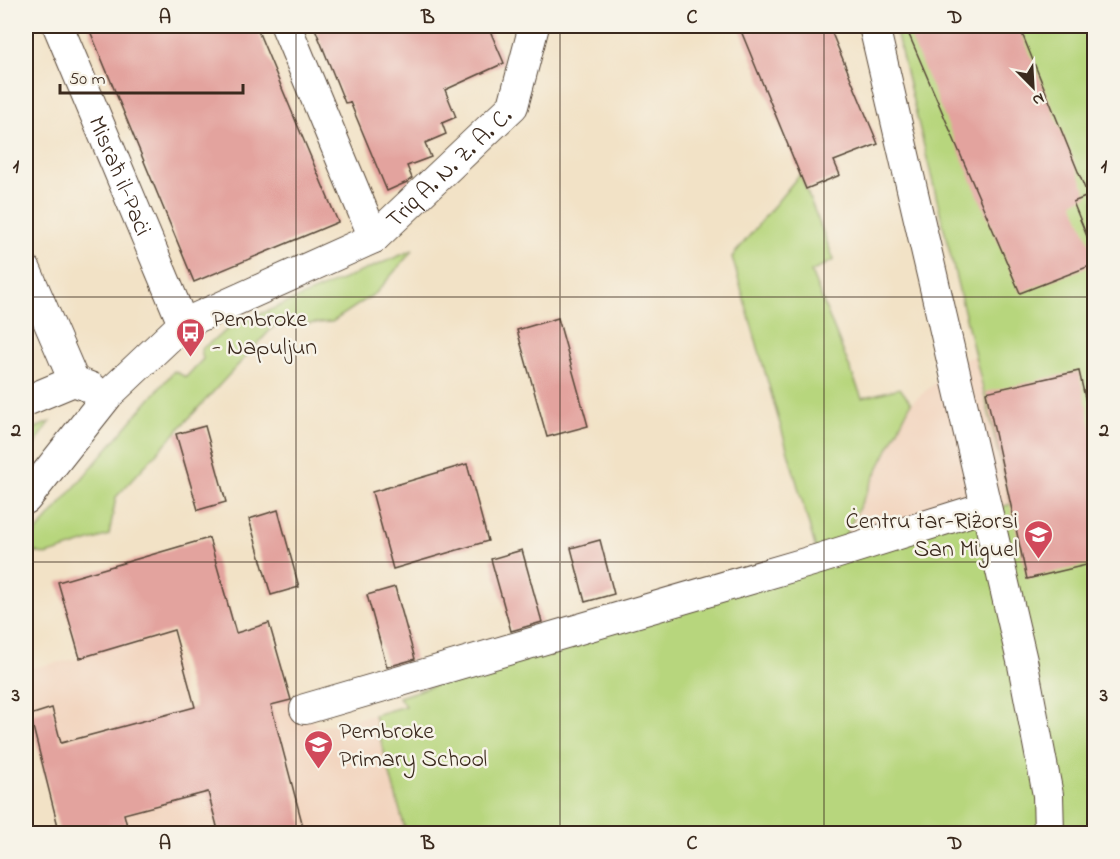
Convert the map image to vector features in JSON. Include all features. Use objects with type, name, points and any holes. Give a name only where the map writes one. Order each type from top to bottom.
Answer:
[{"type":"street","name":"Misraħ il-Paċi","points":[[58,26],[183,324]]},
{"type":"street","points":[[286,26],[374,238]]},
{"type":"street","points":[[874,26],[1023,665],[1048,795],[1049,834]]},
{"type":"street","name":"Triq A. N. Z. A. C.","points":[[26,499],[109,394],[183,324],[374,238],[513,106],[526,34]]},
{"type":"street","points":[[26,270],[74,381]]},
{"type":"street","points":[[26,401],[74,381],[109,394]]},
{"type":"street","points":[[305,709],[819,559],[985,507]]},
{"type":"shaded area","name":"Ċentru tar-Riżorsi San Miguel","points":[[1094,313],[1094,787],[829,570],[911,403],[963,360]]},
{"type":"shaded area","name":"Pembroke Primary School","points":[[170,631],[190,724],[291,700],[319,727],[374,715],[563,664],[532,834],[60,833],[30,716],[32,714],[26,669],[80,658]]},
{"type":"green space","points":[[884,26],[1094,26],[1094,833],[406,833],[374,715],[405,706],[399,697],[563,643],[1011,504],[897,35]]},
{"type":"green space","points":[[800,174],[834,260],[811,272],[862,398],[900,388],[911,403],[838,550],[817,553],[732,257]]},
{"type":"green space","points":[[413,250],[376,293],[332,322],[274,326],[116,497],[109,535],[46,555],[26,549],[26,544],[174,371],[186,377],[203,359],[201,349],[234,325]]},
{"type":"green space","points":[[50,422],[26,457],[26,432]]},
{"type":"building","points":[[88,26],[256,26],[338,222],[194,282]]},
{"type":"building","points":[[314,26],[488,26],[504,63],[445,90],[456,117],[442,123],[446,134],[425,143],[431,157],[407,166],[412,178],[387,191],[350,102],[345,103]]},
{"type":"building","points":[[739,26],[829,26],[878,144],[834,161],[840,175],[806,189]]},
{"type":"building","points":[[919,26],[1019,26],[1088,196],[1073,202],[1095,256],[1095,264],[1020,293],[907,30]]},
{"type":"building","points":[[558,318],[588,426],[547,437],[517,330]]},
{"type":"building","points":[[1079,371],[1095,442],[1095,563],[1027,579],[986,392]]},
{"type":"building","points":[[205,426],[226,502],[198,510],[176,434]]},
{"type":"building","points":[[467,464],[488,541],[393,569],[372,492]]},
{"type":"building","points":[[278,510],[299,587],[271,595],[249,519]]},
{"type":"building","points":[[209,538],[236,633],[269,623],[291,700],[271,705],[305,834],[219,834],[208,792],[124,814],[129,834],[60,834],[30,715],[52,708],[61,743],[195,707],[174,630],[80,658],[58,582]]},
{"type":"building","points":[[600,540],[614,594],[585,602],[571,548]]},
{"type":"building","points":[[522,550],[542,622],[511,631],[491,559]]},
{"type":"building","points":[[395,587],[415,659],[387,667],[367,595]]},
{"type":"place","name":"Pembroke - Napuljun","points":[[191,358]]},
{"type":"place","name":"Ċentru tar-Riżorsi San Miguel","points":[[1039,560]]},
{"type":"place","name":"Pembroke Primary School","points":[[318,770]]}]
